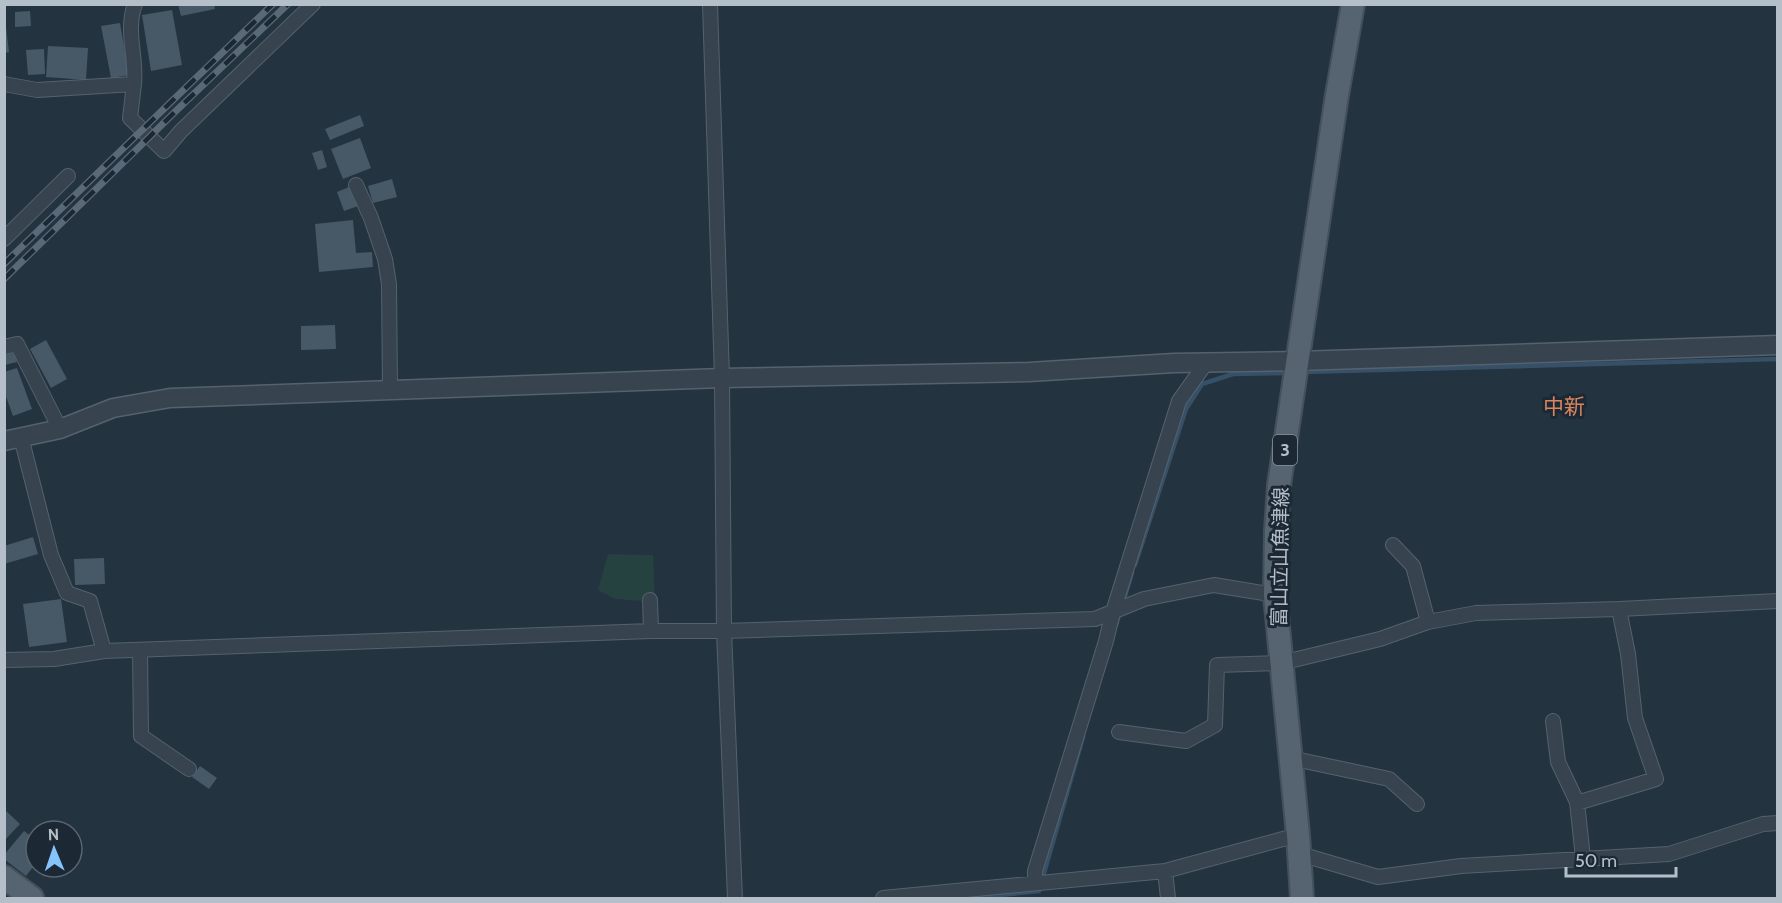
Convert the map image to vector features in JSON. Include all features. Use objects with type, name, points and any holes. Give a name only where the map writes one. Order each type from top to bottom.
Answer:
[{"type":"main road","name":"富山立山魚津線","points":[[1302,898],[1299,844],[1275,595],[1276,531],[1279,485],[1337,95],[1353,4]]},
{"type":"main road","points":[[4,877],[32,898]]},
{"type":"street","points":[[135,4],[131,15],[130,37],[135,73],[130,118],[164,151],[313,4]]},
{"type":"street","points":[[710,4],[722,378],[724,631],[735,898]]},
{"type":"street","points":[[4,84],[37,90],[134,84]]},
{"type":"street","points":[[4,239],[68,176]]},
{"type":"street","points":[[356,185],[371,218],[385,260],[388,284],[390,390]]},
{"type":"street","points":[[4,347],[17,344],[60,429]]},
{"type":"street","points":[[104,651],[90,601],[67,592],[51,555],[13,439],[60,429],[113,408],[170,398],[722,378],[1029,372],[1206,363],[1778,345]]},
{"type":"street","points":[[1035,883],[1035,872],[1179,401],[1206,363]]},
{"type":"street","points":[[1393,545],[1413,566],[1428,622]]},
{"type":"street","points":[[4,660],[54,659],[104,651],[651,631],[724,631],[1095,619],[1144,599],[1214,585],[1275,595]]},
{"type":"street","points":[[650,600],[651,631]]},
{"type":"street","points":[[1119,732],[1186,741],[1215,725],[1217,665],[1281,663],[1380,639],[1428,622],[1476,613],[1778,601]]},
{"type":"street","points":[[1577,803],[1656,779],[1635,718],[1628,654],[1618,609]]},
{"type":"street","points":[[140,650],[141,736],[189,769]]},
{"type":"street","points":[[1553,721],[1558,762],[1577,803],[1583,858]]},
{"type":"street","points":[[1290,758],[1389,779],[1417,804]]},
{"type":"street","points":[[883,898],[1165,871],[1299,844],[1378,877],[1461,866],[1670,854],[1763,824],[1778,823]]},
{"type":"street","points":[[1165,871],[1168,898]]},
{"type":"green space","points":[[608,554],[653,555],[655,599],[643,601],[615,599],[598,590]]},
{"type":"building","points":[[178,4],[214,4],[215,9],[181,16]]},
{"type":"building","points":[[172,10],[182,65],[151,71],[142,15]]},
{"type":"building","points":[[30,11],[31,26],[15,27],[15,12]]},
{"type":"building","points":[[120,23],[129,75],[111,78],[101,26]]},
{"type":"building","points":[[4,27],[6,27],[9,52],[4,53]]},
{"type":"building","points":[[48,46],[88,48],[86,80],[46,77]]},
{"type":"building","points":[[44,49],[45,74],[28,75],[26,50]]},
{"type":"building","points":[[360,115],[364,126],[330,140],[325,129]]},
{"type":"building","points":[[360,138],[371,168],[343,179],[331,149]]},
{"type":"building","points":[[322,150],[327,167],[318,170],[312,153]]},
{"type":"building","points":[[392,179],[397,197],[373,203],[368,186]]},
{"type":"building","points":[[354,185],[361,205],[344,211],[337,192]]},
{"type":"building","points":[[353,220],[356,253],[372,252],[373,267],[319,272],[315,224]]},
{"type":"building","points":[[335,325],[336,349],[301,350],[301,326]]},
{"type":"building","points":[[46,340],[67,379],[51,388],[30,349]]},
{"type":"building","points":[[14,353],[17,362],[5,365],[4,355]]},
{"type":"building","points":[[17,368],[32,409],[13,416],[4,391],[4,372]]},
{"type":"building","points":[[33,537],[38,554],[4,564],[4,546]]},
{"type":"building","points":[[104,558],[105,584],[75,585],[74,559]]},
{"type":"building","points":[[61,599],[67,642],[29,647],[23,604]]},
{"type":"building","points":[[200,766],[217,778],[209,789],[192,777]]},
{"type":"building","points":[[4,809],[20,824],[4,841]]},
{"type":"building","points":[[24,831],[24,874],[4,859],[4,855]]},
{"type":"waterway","points":[[1303,372],[1778,359]]},
{"type":"waterway","points":[[1135,565],[1186,409],[1202,384],[1233,374],[1289,373]]},
{"type":"waterway","points":[[1116,625],[1132,573]]},
{"type":"waterway","points":[[970,898],[1039,891],[1083,737]]},
{"type":"railway","points":[[4,264],[273,4]]},
{"type":"railway","points":[[4,279],[288,4]]},
{"type":"district","name":"中新","points":[[1564,407]]}]
